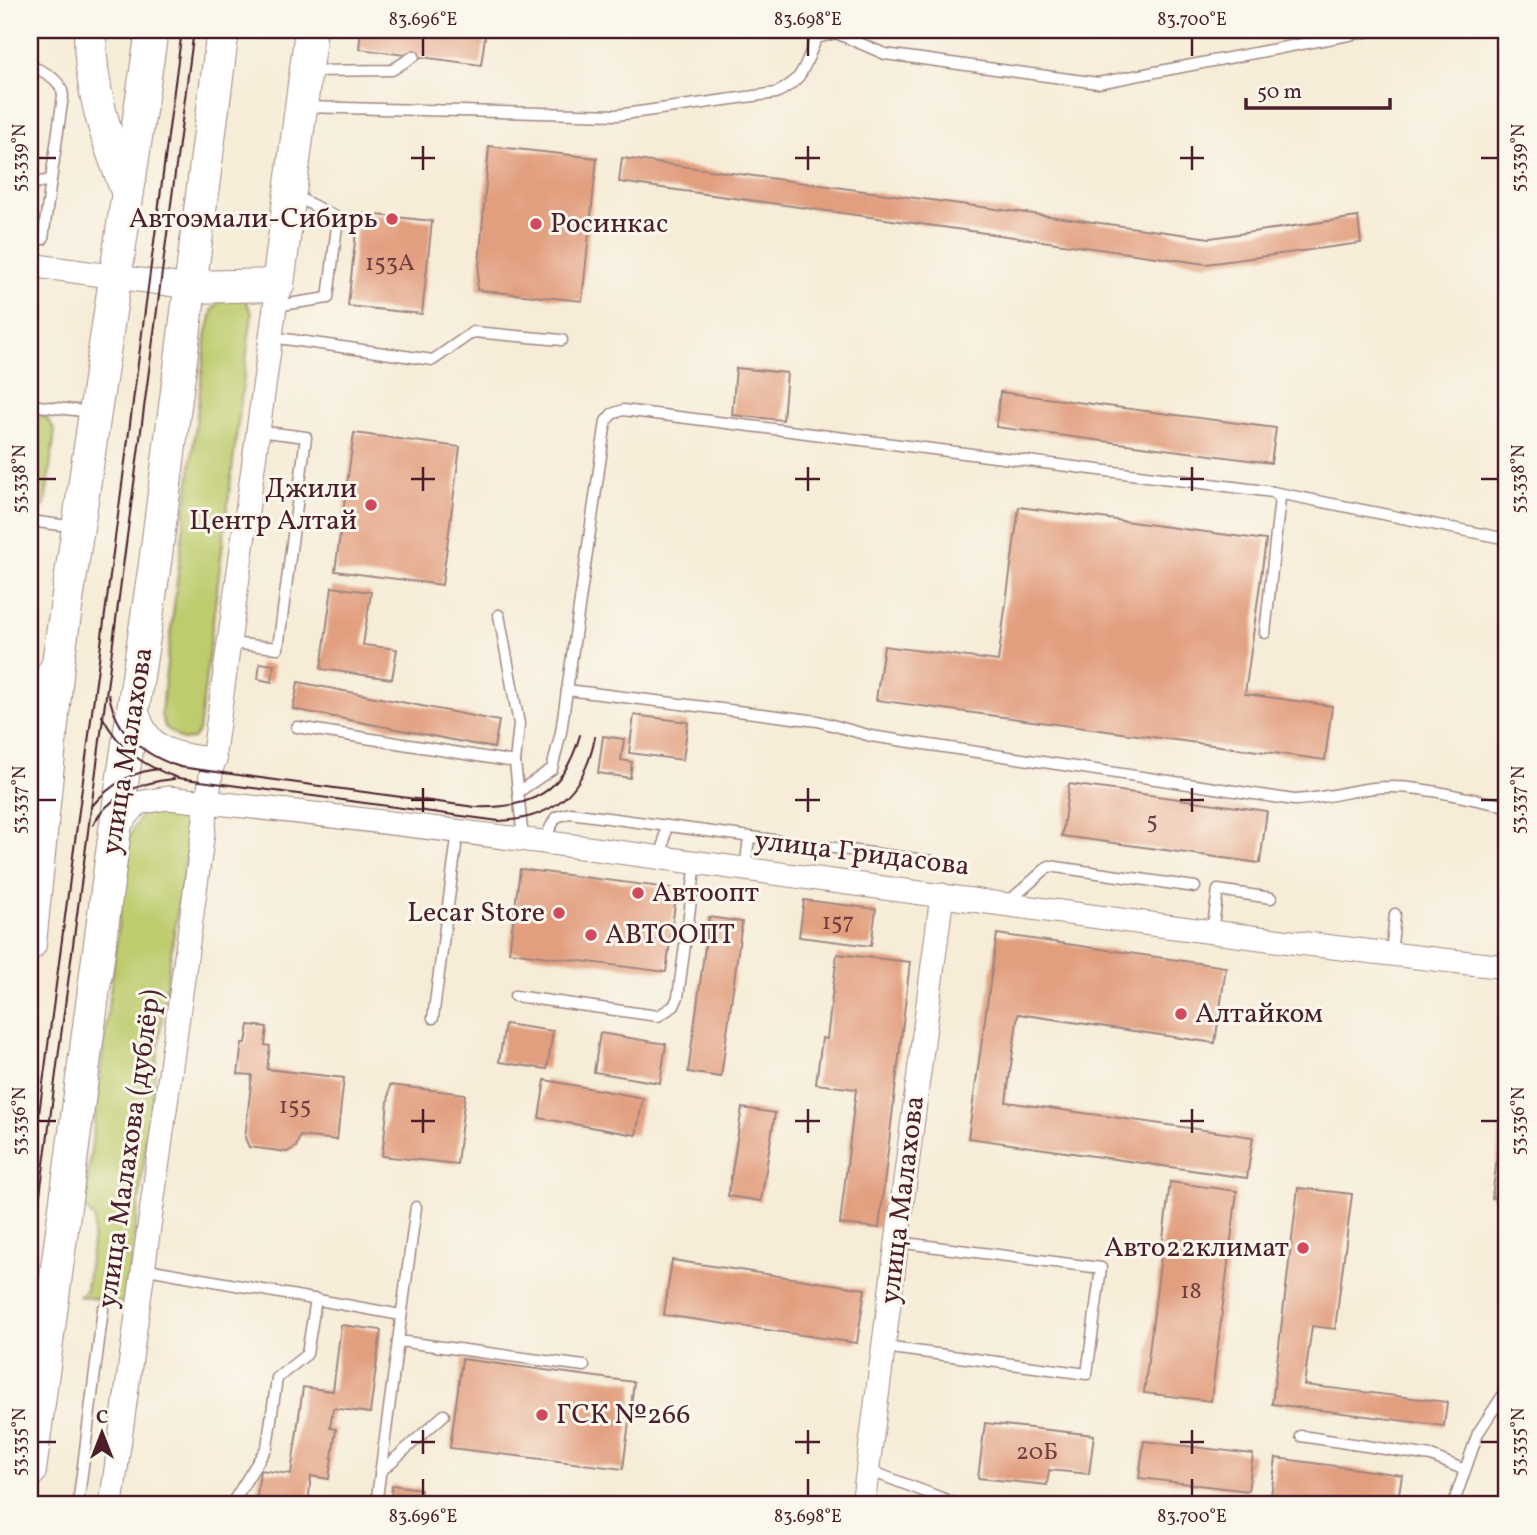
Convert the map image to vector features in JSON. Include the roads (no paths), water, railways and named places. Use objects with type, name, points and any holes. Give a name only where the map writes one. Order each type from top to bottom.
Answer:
[{"type":"main road","points":[[90,30],[93,84],[101,123],[128,193]]},
{"type":"main road","points":[[30,944],[60,655],[152,30]]},
{"type":"main road","name":"улица Малахова","points":[[30,1471],[115,830],[135,706],[223,30]]},
{"type":"main road","points":[[190,287],[276,296],[311,30]]},
{"type":"street","points":[[30,265],[190,287]]},
{"type":"street","name":"улица Малахова (дублёр)","points":[[111,1505],[215,760],[276,296]]},
{"type":"street","points":[[30,701],[60,655]]},
{"type":"street","points":[[135,706],[145,732],[156,744],[174,754],[215,760]]},
{"type":"street","name":"улица Гридасова","points":[[115,830],[138,803],[168,798],[209,802],[458,831],[1391,955],[1507,967]]},
{"type":"street","name":"улица Малахова","points":[[863,1505],[942,895]]},
{"type":"lane","points":[[302,107],[617,115],[776,93],[793,85],[805,70],[817,38],[835,33],[885,54],[1098,83],[1375,30]]},
{"type":"lane","points":[[306,71],[393,70],[414,56]]},
{"type":"lane","points":[[30,66],[41,70],[62,88],[43,239]]},
{"type":"lane","points":[[30,184],[51,180]]},
{"type":"lane","points":[[276,296],[328,298],[338,218],[291,194]]},
{"type":"lane","points":[[30,341],[34,312]]},
{"type":"lane","points":[[271,337],[433,360],[473,332],[562,341]]},
{"type":"lane","points":[[30,405],[95,413]]},
{"type":"lane","points":[[518,792],[552,769],[567,690],[606,421],[612,414],[623,411],[1273,492],[1507,539]]},
{"type":"lane","points":[[230,643],[278,648],[306,437],[258,431]]},
{"type":"lane","points":[[1265,633],[1279,522],[1280,498],[1273,492]]},
{"type":"lane","points":[[30,521],[78,527]]},
{"type":"lane","points":[[499,615],[519,724],[515,762],[518,792],[533,841],[556,817],[569,813],[932,861]]},
{"type":"lane","points":[[567,690],[818,721],[871,736],[1294,800],[1318,799],[1374,788],[1400,788],[1507,806]]},
{"type":"lane","points":[[297,727],[515,762]]},
{"type":"lane","points":[[662,858],[666,826]]},
{"type":"lane","points":[[433,1018],[458,831]]},
{"type":"lane","points":[[745,869],[749,838]]},
{"type":"lane","points":[[514,996],[658,1016],[667,1013],[678,997],[696,863]]},
{"type":"lane","points":[[1007,903],[1049,866],[1195,887]]},
{"type":"lane","points":[[1212,932],[1218,890],[1271,898]]},
{"type":"lane","points":[[1391,955],[1395,914]]},
{"type":"lane","points":[[376,1505],[416,1206]]},
{"type":"lane","points":[[884,1347],[1087,1374],[1101,1268],[897,1242]]},
{"type":"lane","points":[[142,1268],[401,1315]]},
{"type":"lane","points":[[230,1505],[267,1447],[277,1378],[307,1354],[316,1299]]},
{"type":"lane","points":[[78,1505],[103,1309]]},
{"type":"lane","points":[[398,1341],[584,1366]]},
{"type":"lane","points":[[1453,1505],[1478,1433],[1507,1389]]},
{"type":"lane","points":[[380,1472],[444,1415]]},
{"type":"lane","points":[[1301,1436],[1431,1456],[1465,1470]]},
{"type":"lane","points":[[868,1470],[960,1505]]},
{"type":"tram line","points":[[30,1182],[182,30]]},
{"type":"tram line","points":[[30,1270],[194,30]]},
{"type":"tram line","points":[[109,695],[118,721],[133,741],[154,756],[180,767],[475,807],[513,805],[543,793],[565,771],[580,735]]},
{"type":"tram line","points":[[102,716],[117,738],[134,755],[154,768],[178,778],[499,821],[536,815],[564,798],[584,773],[595,737]]},
{"type":"tram line","points":[[91,807],[121,781],[139,773],[159,769]]},
{"type":"tram line","points":[[93,825],[108,805],[127,792],[149,783],[174,779]]},
{"type":"place","name":"Автоэмали-Сибирь","points":[[392,219]]},
{"type":"place","name":"Росинкас","points":[[536,224]]},
{"type":"place","name":"Джили Центр Алтай","points":[[371,505]]},
{"type":"place","name":"Автоопт","points":[[638,893]]},
{"type":"place","name":"Lecar Store","points":[[559,913]]},
{"type":"place","name":"АВТООПТ","points":[[591,935]]},
{"type":"place","name":"Алтайком","points":[[1181,1014]]},
{"type":"place","name":"Авто22климат","points":[[1303,1248]]},
{"type":"place","name":"ГСК №266","points":[[542,1415]]}]
